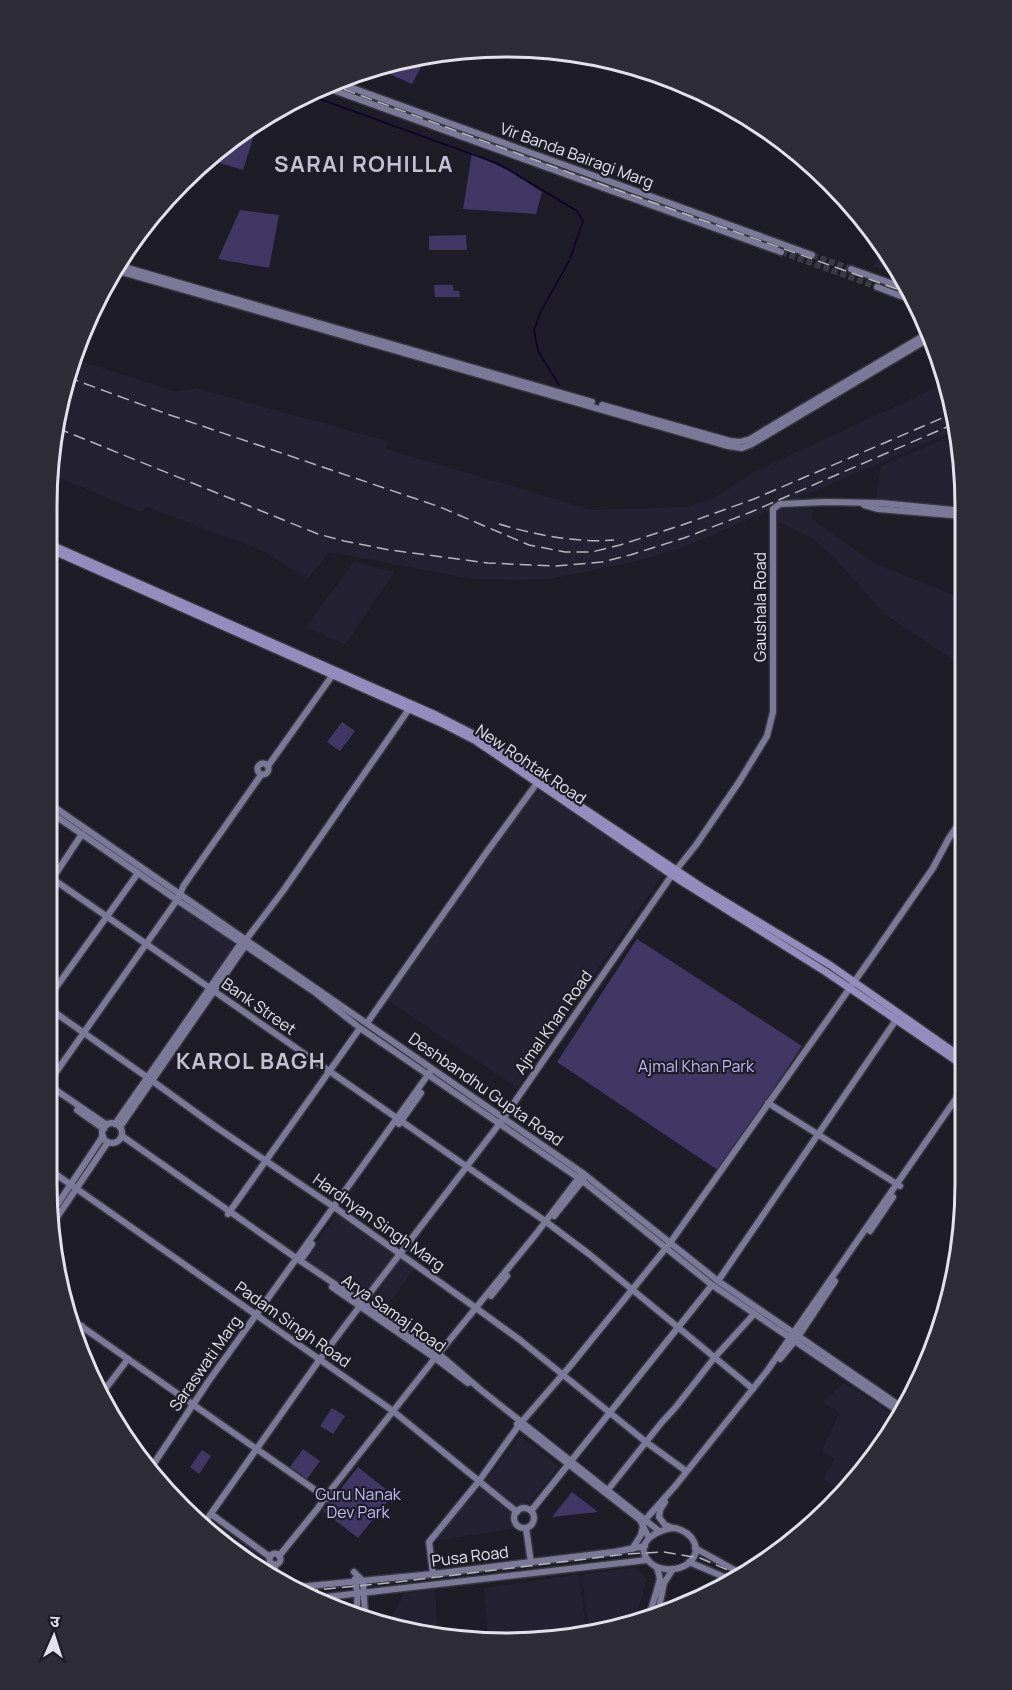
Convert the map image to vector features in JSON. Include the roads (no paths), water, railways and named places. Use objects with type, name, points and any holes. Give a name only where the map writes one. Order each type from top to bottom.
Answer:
[{"type":"main road","name":"New Rohtak Road","points":[[57,548],[334,673],[476,741],[537,783],[955,1053]]},
{"type":"main road","name":"New Rohtak Road","points":[[57,552],[446,720],[485,740],[674,872]]},
{"type":"main road","name":"New Rohtak Road","points":[[853,985],[896,1020],[955,1060]]},
{"type":"street","name":"Vir Banda Bairagi Marg","points":[[347,86],[812,255]]},
{"type":"street","name":"Vir Banda Bairagi Marg","points":[[335,91],[781,252]]},
{"type":"street","points":[[126,268],[740,442],[750,439],[924,341]]},
{"type":"street","points":[[851,269],[897,285]]},
{"type":"street","points":[[123,272],[728,446],[742,448],[752,444],[922,337]]},
{"type":"street","points":[[877,287],[903,297]]},
{"type":"street","name":"Gaushala Road","points":[[674,872],[696,845],[739,782],[770,728],[773,712],[773,509],[775,506],[842,502],[881,503],[955,510]]},
{"type":"street","points":[[861,503],[878,508],[955,515]]},
{"type":"street","points":[[57,1065],[261,775],[266,775],[268,766],[334,673]]},
{"type":"street","points":[[58,1214],[104,1130],[117,1125],[409,709]]},
{"type":"street","points":[[367,1023],[537,783]]},
{"type":"street","name":"Deshbandhu Gupta Road","points":[[57,809],[177,896]]},
{"type":"street","name":"Deshbandhu Gupta Road","points":[[57,817],[138,873],[245,940],[367,1023],[670,1243],[754,1314],[793,1338],[808,1344],[898,1404]]},
{"type":"street","points":[[433,1574],[429,1542],[479,1482],[521,1424],[670,1243],[853,985],[933,868],[955,829]]},
{"type":"street","points":[[57,868],[82,834]]},
{"type":"street","name":"Ajmal Khan Road","points":[[207,1519],[320,1359],[502,1120],[674,872]]},
{"type":"street","points":[[57,985],[138,873]]},
{"type":"street","name":"Bank Street","points":[[57,882],[547,1222],[753,1389]]},
{"type":"street","name":"Deshbandhu Gupta Road","points":[[245,940],[360,1028],[432,1072]]},
{"type":"street","name":"Hardhyan Singh Marg","points":[[57,1013],[478,1309],[686,1471]]},
{"type":"street","points":[[531,1511],[715,1283],[896,1020]]},
{"type":"street","points":[[229,1213],[360,1028]]},
{"type":"street","points":[[57,1070],[81,1031]]},
{"type":"street","name":"Saraswati Marg","points":[[154,1463],[256,1314],[400,1120],[432,1072]]},
{"type":"street","points":[[57,1094],[104,1130],[108,1142]]},
{"type":"street","points":[[632,1549],[641,1535],[645,1521],[806,1324],[955,1101]]},
{"type":"street","points":[[768,1103],[899,1185]]},
{"type":"street","points":[[673,1528],[659,1531],[649,1538],[645,1546],[644,1553],[647,1560],[657,1567],[673,1569],[682,1567],[694,1556],[695,1548],[690,1535],[681,1530],[665,1525],[661,1520],[659,1515],[662,1504],[754,1394],[955,1107]]},
{"type":"street","points":[[108,1142],[115,1143],[121,1138],[122,1132],[117,1125]]},
{"type":"street","name":"Arya Samaj Road","points":[[121,1138],[298,1258],[438,1357],[607,1492]]},
{"type":"street","points":[[58,1206],[108,1142]]},
{"type":"street","name":"Padam Singh Road","points":[[57,1175],[394,1412],[517,1512]]},
{"type":"street","points":[[275,1565],[280,1561],[279,1556],[582,1177]]},
{"type":"street","name":"Deshbandhu Gupta Road","points":[[582,1177],[665,1249],[895,1409]]},
{"type":"street","points":[[659,1531],[607,1492],[715,1357],[754,1314]]},
{"type":"street","points":[[806,1324],[805,1336],[808,1344]]},
{"type":"street","points":[[82,1326],[327,1498]]},
{"type":"street","points":[[106,1388],[128,1359]]},
{"type":"street","points":[[523,1509],[531,1511],[534,1516],[533,1522],[526,1528],[518,1526],[515,1521],[517,1512],[523,1509]]},
{"type":"street","points":[[211,1514],[270,1557],[270,1562],[275,1565]]},
{"type":"street","points":[[645,1521],[649,1538]]},
{"type":"street","points":[[526,1528],[531,1563]]},
{"type":"street","name":"Pusa Road","points":[[306,1586],[531,1563],[645,1546]]},
{"type":"street","points":[[695,1548],[735,1570]]},
{"type":"street","points":[[270,1557],[274,1554],[279,1556]]},
{"type":"street","name":"Pusa Road","points":[[329,1597],[647,1560]]},
{"type":"street","points":[[689,1562],[723,1577]]},
{"type":"street","points":[[651,1609],[660,1579],[657,1567]]},
{"type":"street","points":[[659,1606],[664,1583],[673,1569]]},
{"type":"street","points":[[355,1581],[361,1593],[364,1610]]},
{"type":"street","points":[[357,1607],[363,1581]]},
{"type":"waterway","points":[[318,98],[499,164],[577,211],[583,221],[569,261],[541,311],[534,330],[538,351],[559,385]]},
{"type":"tunnel","points":[[781,252],[877,287]]},
{"type":"tunnel","points":[[812,255],[851,269]]},
{"type":"railway","points":[[341,88],[584,178],[899,290]]},
{"type":"railway","points":[[75,380],[167,414],[440,507],[529,545],[565,552],[592,552],[682,525],[754,499],[946,417]]},
{"type":"railway","points":[[64,431],[318,534],[390,550],[488,563],[556,566],[602,562],[684,538],[751,512],[947,427]]},
{"type":"railway","points":[[499,524],[556,537],[614,540]]},
{"type":"railway","points":[[314,1590],[627,1554],[664,1552],[700,1558],[732,1572]]},
{"type":"district","name":"SARAI ROHILLA","points":[[364,164]]},
{"type":"district","name":"KAROL BAGH","points":[[251,1061]]},
{"type":"park label","name":"Ajmal Khan Park","points":[[696,1066]]},
{"type":"park label","name":"Guru Nanak Dev Park","points":[[358,1503]]}]
